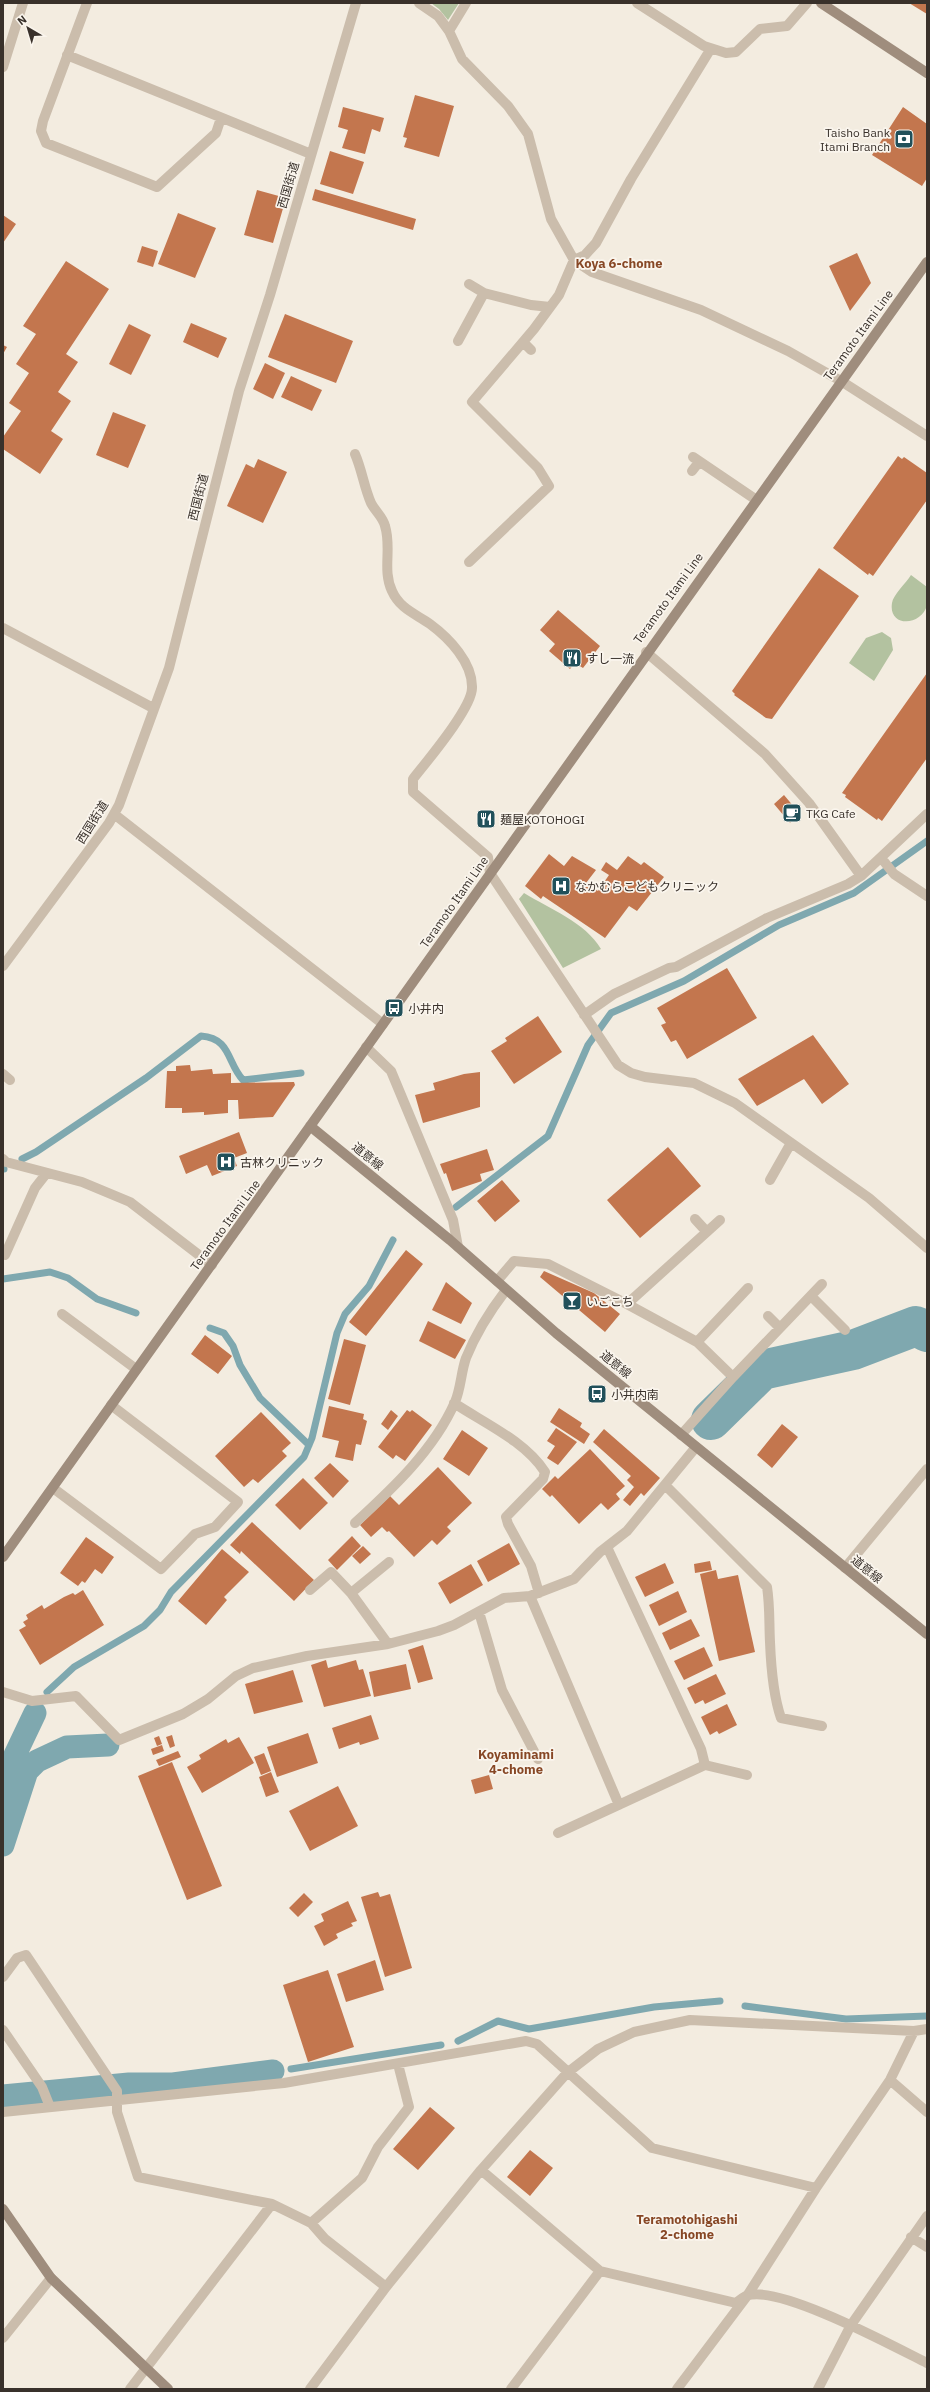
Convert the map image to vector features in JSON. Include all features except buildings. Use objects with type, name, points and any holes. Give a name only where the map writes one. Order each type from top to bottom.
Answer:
[{"type":"main road","points":[[821,3],[927,73]]},
{"type":"main road","name":"Teramoto Itami Line","points":[[3,1557],[136,1369],[212,1265],[754,499],[927,262]]},
{"type":"main road","name":"道意線","points":[[310,1126],[458,1247],[506,1290],[681,1435],[927,1634]]},
{"type":"main road","points":[[3,2209],[51,2278],[145,2369],[168,2389]]},
{"type":"street","points":[[3,67],[23,3]]},
{"type":"street","points":[[88,3],[67,55],[41,131],[46,142],[157,187],[216,133],[221,118]]},
{"type":"street","name":"西国街道","points":[[3,966],[82,862],[114,814],[169,668],[239,391],[356,3]]},
{"type":"street","points":[[420,3],[438,16],[449,31],[462,59],[508,106],[528,134],[552,219],[574,260],[592,272],[701,310],[788,351],[841,381],[927,436]]},
{"type":"street","points":[[449,31],[466,3]]},
{"type":"street","points":[[637,3],[710,50],[726,53],[736,52],[760,29],[787,26],[807,3]]},
{"type":"street","points":[[469,562],[549,486],[538,468],[472,402],[523,342],[550,307],[558,295],[574,260],[585,255],[596,243],[631,179],[710,50]]},
{"type":"street","points":[[67,55],[311,154]]},
{"type":"street","points":[[469,284],[484,293],[531,305],[550,307]]},
{"type":"street","points":[[458,341],[484,293]]},
{"type":"street","points":[[523,342],[531,350]]},
{"type":"street","points":[[355,454],[361,468],[371,503],[385,525],[386,575],[392,593],[406,609],[430,624],[452,644],[468,667],[472,689],[464,710],[414,779],[413,792],[488,857],[490,873],[618,1065],[631,1073],[645,1078],[694,1083],[735,1103],[869,1198],[927,1248]]},
{"type":"street","points":[[692,471],[696,459],[754,499]]},
{"type":"street","points":[[3,628],[153,708]]},
{"type":"street","points":[[646,652],[764,754],[809,804],[861,876]]},
{"type":"street","points":[[114,814],[382,1024]]},
{"type":"street","points":[[584,1015],[614,994],[668,968],[676,967],[767,918],[848,884],[861,876],[882,859],[927,814]]},
{"type":"street","points":[[882,859],[894,874],[927,896]]},
{"type":"street","points":[[366,1047],[391,1071],[453,1220],[458,1247]]},
{"type":"street","points":[[770,1180],[791,1142]]},
{"type":"street","points":[[3,1159],[6,1162],[46,1174],[82,1182],[130,1202],[212,1265]]},
{"type":"street","points":[[5,1256],[35,1188],[46,1174]]},
{"type":"street","points":[[695,1219],[706,1231]]},
{"type":"street","points":[[628,1304],[706,1231],[720,1220]]},
{"type":"street","points":[[497,1281],[514,1261],[548,1264],[628,1304],[697,1342],[733,1377]]},
{"type":"street","points":[[681,1435],[733,1377],[822,1284]]},
{"type":"street","points":[[697,1342],[748,1288]]},
{"type":"street","points":[[355,1523],[396,1484],[424,1451],[442,1426],[454,1403],[466,1358],[487,1315],[506,1290]]},
{"type":"street","points":[[810,1296],[844,1330]]},
{"type":"street","points":[[62,1314],[136,1369]]},
{"type":"street","points":[[768,1316],[780,1328]]},
{"type":"street","points":[[454,1403],[523,1448],[539,1462],[545,1472],[544,1479],[506,1517],[508,1524],[531,1566],[534,1594],[619,1805]]},
{"type":"street","points":[[53,1488],[161,1569],[195,1534],[215,1527],[238,1502],[111,1405]]},
{"type":"street","points":[[3,1692],[32,1701],[76,1696],[119,1740],[183,1714],[208,1699],[236,1676],[253,1668],[307,1656],[388,1644],[438,1631],[479,1612],[504,1598],[534,1594],[574,1579],[607,1547],[627,1531],[696,1447]]},
{"type":"street","points":[[845,1568],[927,1469]]},
{"type":"street","points":[[664,1485],[767,1587],[770,1604],[770,1643],[777,1706],[781,1718],[822,1726]]},
{"type":"street","points":[[607,1547],[701,1749],[705,1765]]},
{"type":"street","points":[[351,1593],[389,1562]]},
{"type":"street","points":[[310,1590],[331,1572],[351,1593],[388,1644]]},
{"type":"street","points":[[479,1612],[502,1690],[538,1759]]},
{"type":"street","points":[[558,1833],[705,1765],[747,1775]]},
{"type":"street","points":[[3,1977],[17,1958],[26,1955],[116,2091],[117,2112],[138,2177],[272,2204],[311,2223],[325,2238],[386,2287]]},
{"type":"street","points":[[310,2389],[386,2287],[481,2170],[567,2073],[587,2056],[622,2036],[647,2028],[690,2020],[914,2031],[927,2029]]},
{"type":"street","points":[[3,2030],[42,2087],[49,2103]]},
{"type":"street","points":[[677,2389],[747,2296],[816,2188],[890,2080],[914,2031]]},
{"type":"street","points":[[3,2112],[116,2091],[284,2083],[526,2041],[537,2044],[567,2073],[652,2148],[816,2188]]},
{"type":"street","points":[[311,2223],[362,2178],[378,2147],[409,2107],[398,2064]]},
{"type":"street","points":[[890,2080],[927,2112]]},
{"type":"street","points":[[481,2170],[600,2271],[736,2303],[747,2296],[765,2296],[812,2307],[927,2363]]},
{"type":"street","points":[[130,2389],[262,2220],[272,2204]]},
{"type":"street","points":[[818,2389],[851,2325],[927,2216]]},
{"type":"street","points":[[911,2237],[927,2248]]},
{"type":"street","points":[[511,2389],[600,2271]]},
{"type":"street","points":[[3,2338],[51,2278]]},
{"type":"green space","points":[[431,3],[459,3],[448,20],[439,9]]},
{"type":"green space","points":[[911,575],[927,587],[927,605],[924,612],[919,617],[913,620],[900,620],[895,617],[892,611],[892,603],[897,593]]},
{"type":"green space","points":[[882,632],[891,638],[893,650],[874,681],[849,663],[866,638]]},
{"type":"green space","points":[[524,893],[566,917],[586,931],[601,949],[563,968],[519,899]]},
{"type":"waterway","points":[[456,1207],[548,1136],[588,1045],[611,1013],[684,981],[779,925],[854,893],[927,841]]},
{"type":"waterway","points":[[22,1159],[36,1152],[146,1078],[201,1036],[218,1041],[223,1046],[243,1080],[301,1073]]},
{"type":"waterway","points":[[47,1692],[74,1667],[144,1626],[160,1610],[171,1592],[304,1457],[312,1438],[337,1333],[345,1314],[369,1286],[393,1240]]},
{"type":"waterway","points":[[3,1279],[50,1272],[68,1278],[97,1299],[136,1313]]},
{"type":"waterway","points":[[711,1420],[762,1370],[853,1350],[916,1326],[927,1332]]},
{"type":"waterway","points":[[210,1328],[224,1333],[233,1346],[240,1365],[260,1398],[309,1445]]},
{"type":"waterway","points":[[3,1795],[15,1755],[35,1713]]},
{"type":"waterway","points":[[3,1845],[27,1771],[37,1761],[67,1747],[108,1745]]},
{"type":"waterway","points":[[458,2041],[498,2021],[529,2029],[654,2007],[720,2001]]},
{"type":"waterway","points":[[745,2006],[846,2019],[927,2016]]},
{"type":"waterway","points":[[291,2069],[441,2045]]},
{"type":"waterway","points":[[3,2096],[129,2084],[173,2084],[273,2071]]},
{"type":"place","name":"Taisho Bank Itami Branch","points":[[904,139]]},
{"type":"place","name":"すし一流","points":[[572,658]]},
{"type":"place","name":"TKG Cafe","points":[[792,813]]},
{"type":"place","name":"麺屋KOTOHOGI","points":[[486,819]]},
{"type":"place","name":"なかむらこどもクリニック","points":[[561,886]]},
{"type":"place","name":"小井内","points":[[394,1008]]},
{"type":"place","name":"古林クリニック","points":[[226,1162]]},
{"type":"place","name":"いごこち","points":[[572,1301]]},
{"type":"place","name":"小井内南","points":[[597,1394]]},
{"type":"district","name":"Koya 6-chome","points":[[619,263]]},
{"type":"district","name":"Koyaminami 4-chome","points":[[516,1762]]},
{"type":"district","name":"Teramotohigashi 2-chome","points":[[687,2226]]}]
